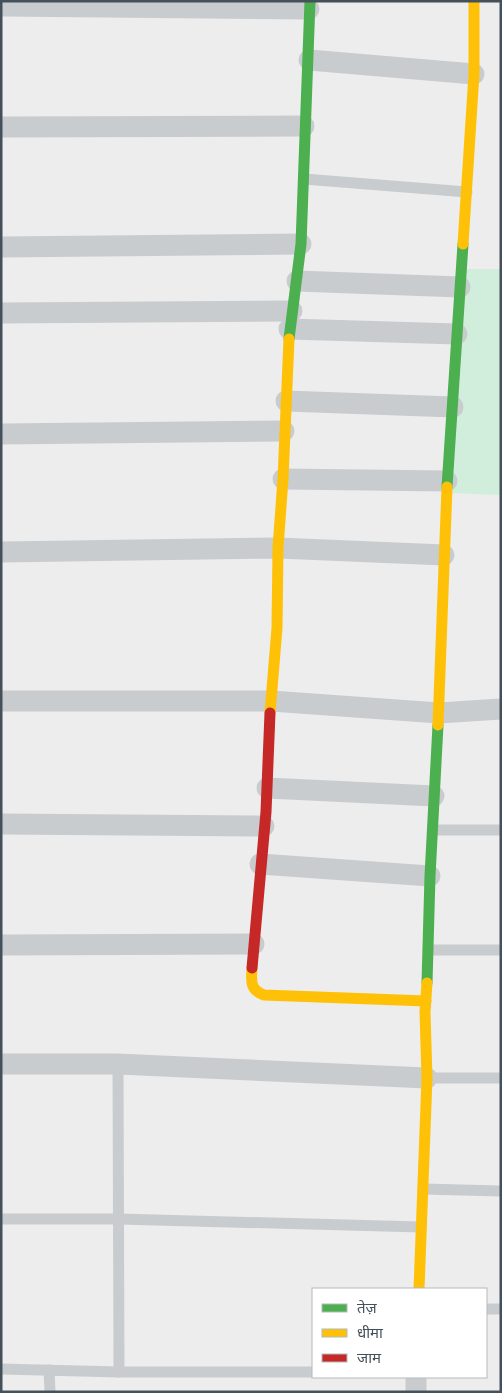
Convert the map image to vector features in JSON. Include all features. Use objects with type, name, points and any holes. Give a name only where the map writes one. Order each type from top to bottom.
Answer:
[{"type":"street","points":[[419,1288],[427,1078],[426,1001],[430,876],[439,713],[447,481],[474,74],[474,1]]},
{"type":"street","points":[[1,6],[309,5],[309,60],[304,126],[301,244],[291,320],[278,548],[277,628],[267,788],[251,982],[253,988],[258,993],[264,995],[426,1001]]},
{"type":"street","points":[[309,60],[474,74]]},
{"type":"street","points":[[1,127],[304,126]]},
{"type":"street","points":[[1,247],[301,244]]},
{"type":"street","points":[[297,281],[460,287]]},
{"type":"street","points":[[1,313],[291,320],[457,334]]},
{"type":"street","points":[[286,401],[452,407]]},
{"type":"street","points":[[1,434],[284,431]]},
{"type":"street","points":[[283,479],[447,481]]},
{"type":"street","points":[[1,552],[278,548],[444,555]]},
{"type":"street","points":[[1,700],[271,701],[439,713],[501,709]]},
{"type":"street","points":[[267,788],[434,796]]},
{"type":"street","points":[[1,824],[264,826]]},
{"type":"street","points":[[260,864],[430,876]]},
{"type":"street","points":[[1,945],[254,944]]},
{"type":"street","points":[[1,1064],[118,1064],[427,1078]]},
{"type":"street","points":[[416,1378],[416,1392]]},
{"type":"lane","points":[[302,178],[467,192]]},
{"type":"lane","points":[[433,830],[501,830]]},
{"type":"lane","points":[[429,950],[501,950]]},
{"type":"lane","points":[[118,1064],[119,1372]]},
{"type":"lane","points":[[427,1078],[501,1078]]},
{"type":"lane","points":[[422,1189],[501,1191]]},
{"type":"lane","points":[[1,1219],[119,1219],[421,1227]]},
{"type":"lane","points":[[487,1309],[501,1309]]},
{"type":"lane","points":[[1,1369],[119,1372],[312,1372]]},
{"type":"lane","points":[[50,1370],[50,1392]]},
{"type":"green space","points":[[460,269],[501,269],[501,495],[448,493]]},
{"type":"traffic: fast","points":[[289,339],[301,244],[310,1]]},
{"type":"traffic: fast","points":[[447,487],[463,244]]},
{"type":"traffic: fast","points":[[427,983],[430,876],[438,725]]},
{"type":"traffic: slow","points":[[463,244],[474,74],[474,1]]},
{"type":"traffic: slow","points":[[270,713],[277,628],[278,548],[289,339]]},
{"type":"traffic: slow","points":[[438,725],[447,487]]},
{"type":"traffic: slow","points":[[252,968],[252,984],[259,993],[264,995],[426,1001]]},
{"type":"traffic: slow","points":[[419,1288],[427,1078],[425,1012],[427,983]]},
{"type":"traffic: jam","points":[[252,968],[266,812],[270,713]]}]
